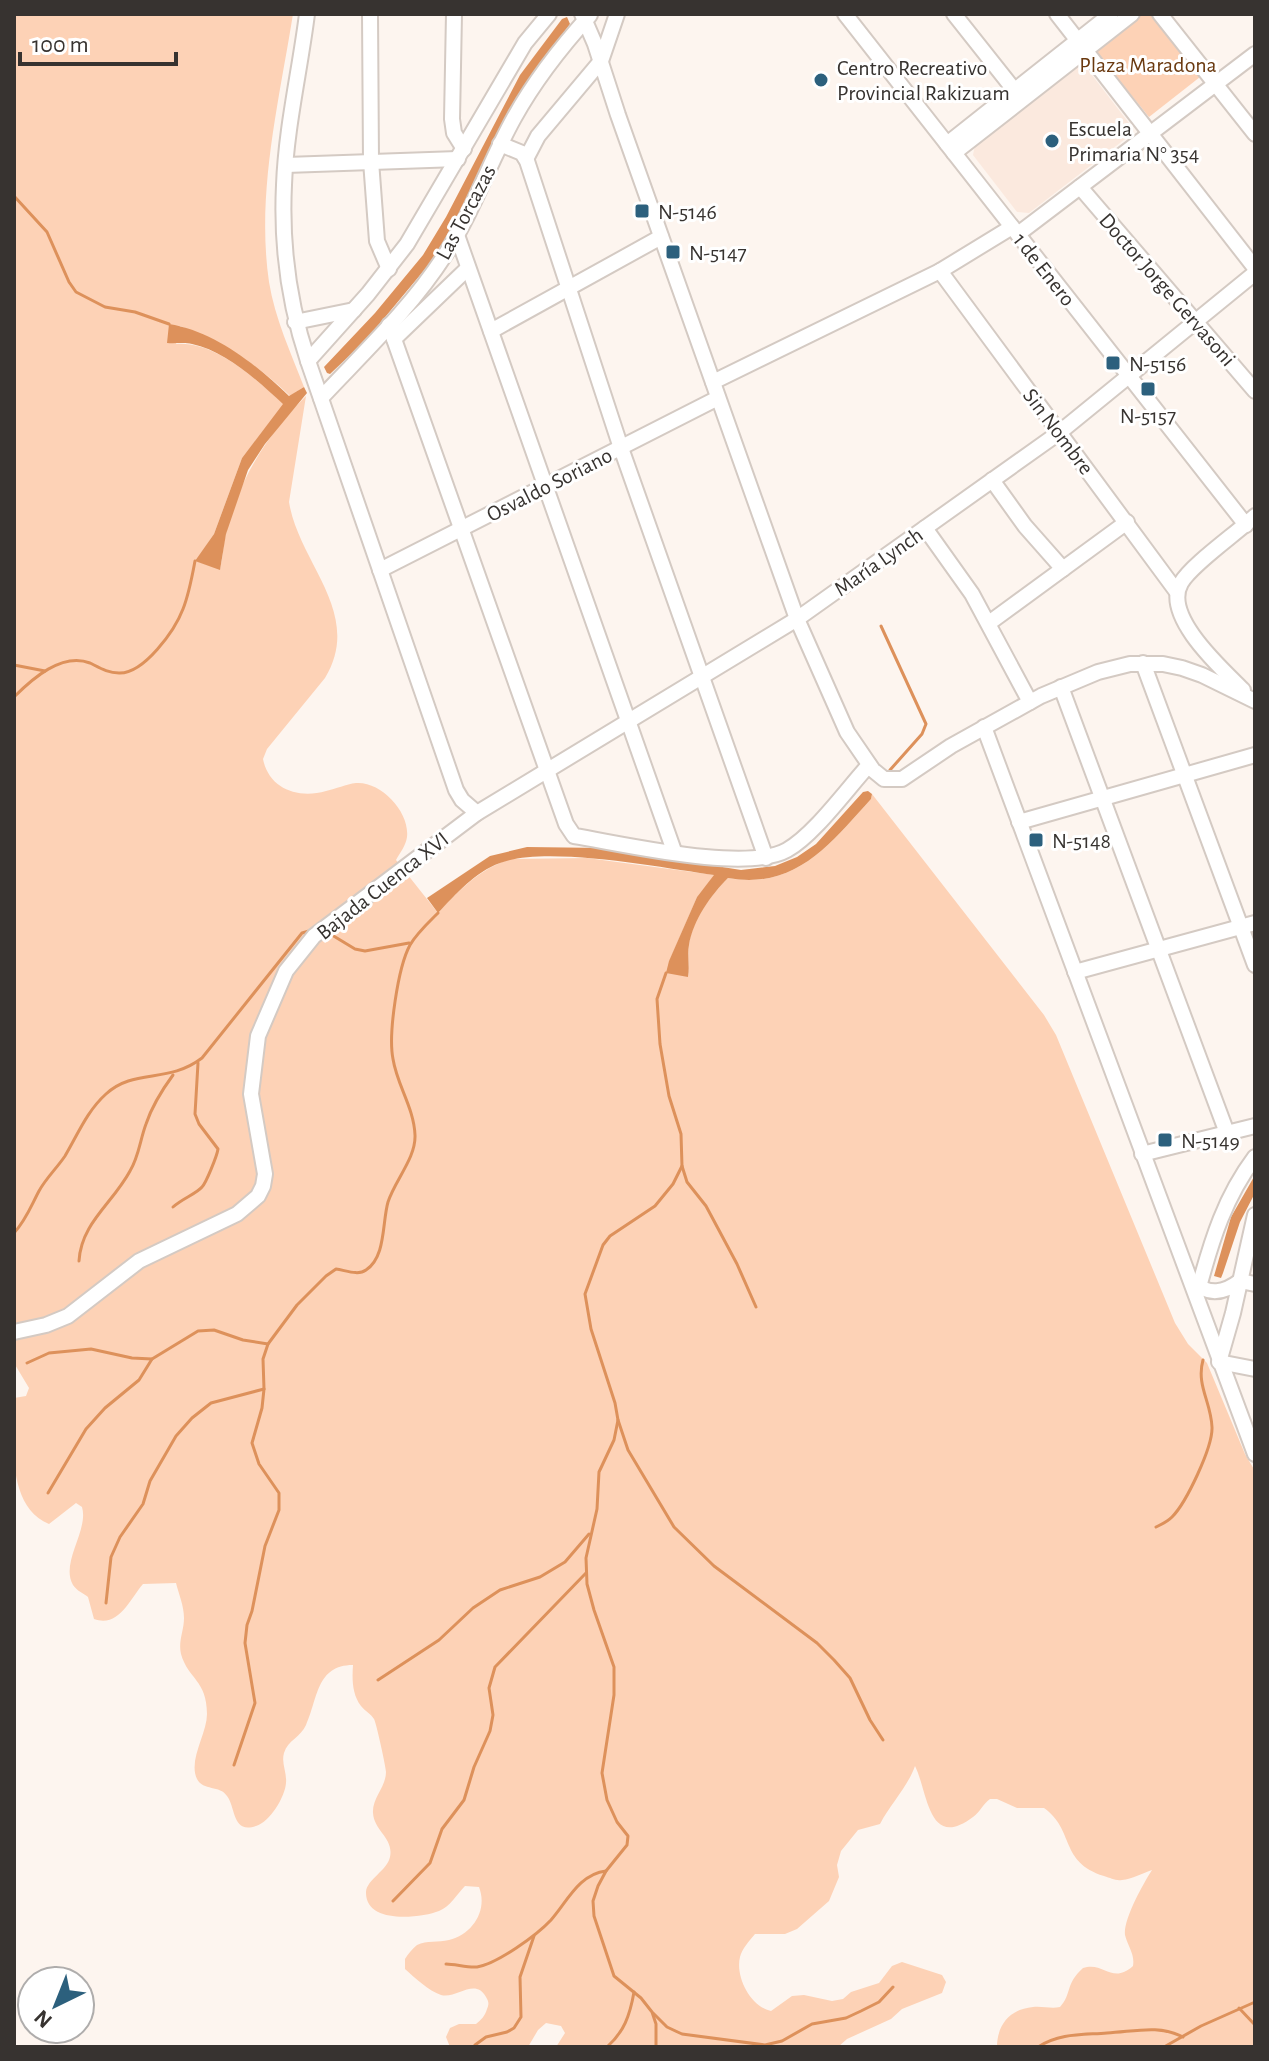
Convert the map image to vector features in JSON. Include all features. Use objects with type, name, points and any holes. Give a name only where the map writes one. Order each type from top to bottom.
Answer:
[{"type":"street","points":[[307,14],[286,165],[285,258],[295,322],[456,790],[477,813]]},
{"type":"street","points":[[370,14],[371,161],[377,241],[389,269]]},
{"type":"street","points":[[454,14],[452,119],[461,154]]},
{"type":"street","points":[[526,159],[538,136],[601,61],[617,14]]},
{"type":"street","name":"1 de Enero","points":[[845,14],[1129,376],[1250,521]]},
{"type":"street","points":[[954,14],[1015,91]]},
{"type":"street","points":[[1057,14],[1255,271]]},
{"type":"street","points":[[951,149],[1082,45],[1111,14]]},
{"type":"street","points":[[951,149],[1015,91],[1132,14]]},
{"type":"street","points":[[1160,14],[1255,134]]},
{"type":"street","points":[[308,361],[389,269],[424,217],[525,43],[545,16]]},
{"type":"street","points":[[586,16],[797,619],[847,732],[869,765],[884,779],[902,779],[1030,702],[1114,667],[1163,664],[1192,671],[1255,701]]},
{"type":"street","name":"Las Torcazas","points":[[321,398],[391,332],[433,272],[457,235],[500,144],[543,72],[586,16]]},
{"type":"street","points":[[713,382],[1015,231],[1080,187],[1255,54]]},
{"type":"street","points":[[500,144],[522,153],[526,159],[621,448],[766,858]]},
{"type":"street","points":[[286,165],[461,154]]},
{"type":"street","name":"Doctor Jorge Gervasoni","points":[[1080,187],[1255,391]]},
{"type":"street","points":[[457,235],[674,851]]},
{"type":"street","points":[[491,331],[661,237]]},
{"type":"street","points":[[468,268],[391,332],[566,824],[574,836],[740,860],[766,858],[798,843],[869,765]]},
{"type":"street","name":"Sin Nombre","points":[[940,271],[1177,592],[1178,608],[1185,624],[1225,672],[1255,701]]},
{"type":"street","name":"María Lynch","points":[[477,813],[797,619],[1060,432],[1255,271]]},
{"type":"street","points":[[295,322],[354,310]]},
{"type":"street","name":"Osvaldo Soriano","points":[[380,570],[718,398]]},
{"type":"street","points":[[992,480],[1025,526],[1063,569]]},
{"type":"street","points":[[1177,592],[1189,573],[1250,521]]},
{"type":"street","points":[[989,623],[1127,522]]},
{"type":"street","points":[[925,528],[972,594],[1030,702]]},
{"type":"street","points":[[1143,663],[1185,775],[1248,925],[1255,965]]},
{"type":"street","points":[[1061,687],[1227,1133]]},
{"type":"street","points":[[984,727],[1255,1454]]},
{"type":"street","points":[[1019,822],[1255,755]]},
{"type":"street","name":"Bajada Cuenca XVI","points":[[14,1332],[68,1316],[139,1261],[237,1214],[258,1196],[265,1174],[251,1094],[253,1066],[264,1016],[286,971],[314,936],[477,813]]},
{"type":"street","points":[[1075,972],[1248,925]]},
{"type":"street","points":[[1142,1154],[1255,1126]]},
{"type":"street","points":[[1199,1287],[1218,1222],[1235,1186],[1255,1157]]},
{"type":"street","points":[[1219,1362],[1255,1215]]},
{"type":"street","points":[[1187,1275],[1206,1291],[1221,1291],[1240,1281],[1255,1284]]},
{"type":"street","points":[[1219,1362],[1255,1369]]},
{"type":"shaded area","points":[[567,17],[570,24],[534,74],[431,262],[366,340],[330,374],[327,373],[324,367],[375,313],[423,255],[520,75],[562,19]]},
{"type":"shaded area","name":"Escuela Primaria N° 354","points":[[1076,66],[1085,66],[1132,127],[1129,136],[1029,213],[1017,212],[973,155],[975,145]]},
{"type":"shaded area","points":[[169,324],[202,334],[234,351],[289,396],[304,387],[307,393],[248,470],[226,534],[220,570],[195,561],[214,534],[242,458],[283,404],[241,368],[217,353],[192,344],[167,343]]},
{"type":"shaded area","points":[[863,792],[872,794],[871,799],[810,860],[773,877],[752,880],[728,878],[709,900],[694,926],[688,949],[688,977],[666,973],[669,961],[697,897],[714,875],[574,857],[520,858],[482,872],[438,913],[427,898],[490,856],[527,847],[604,848],[741,870],[775,866],[797,857],[816,844]]},
{"type":"shaded area","points":[[1255,1175],[1255,1193],[1240,1222],[1221,1278],[1214,1276],[1231,1217]]},
{"type":"green space","points":[[14,14],[293,14],[267,181],[266,249],[275,309],[304,387],[290,396],[238,355],[180,326],[176,344],[191,345],[220,355],[248,373],[284,404],[242,458],[214,534],[196,561],[220,569],[238,494],[267,442],[306,396],[289,502],[295,525],[333,610],[337,632],[335,654],[325,678],[267,749],[263,759],[271,778],[286,789],[305,794],[352,784],[365,784],[384,793],[399,808],[407,827],[403,849],[396,860],[438,913],[480,874],[511,859],[587,858],[715,875],[697,897],[669,962],[688,977],[688,949],[694,926],[709,900],[728,878],[752,880],[773,877],[810,860],[841,832],[872,794],[1044,1015],[1056,1035],[1175,1323],[1188,1344],[1207,1363],[1255,1471],[1255,2047],[997,2047],[999,2032],[1006,2020],[1025,2008],[1060,2007],[1083,1968],[1097,1967],[1119,1973],[1133,1966],[1125,1928],[1134,1902],[1152,1870],[1120,1880],[1090,1870],[1073,1854],[1060,1826],[1044,1808],[1017,1808],[990,1799],[973,1817],[958,1826],[947,1827],[938,1823],[932,1814],[915,1766],[880,1824],[858,1830],[841,1851],[837,1865],[839,1877],[829,1901],[797,1929],[785,1934],[755,1934],[741,1954],[739,1965],[746,1990],[757,2004],[771,2011],[792,1996],[804,1995],[832,2001],[843,1999],[851,1992],[879,1983],[892,1966],[902,1962],[942,1975],[946,1982],[942,1993],[902,2009],[891,2019],[847,2039],[838,2047],[556,2047],[565,2033],[561,2026],[546,2023],[528,2047],[450,2047],[446,2037],[450,2028],[459,2024],[476,2024],[483,2018],[487,1999],[477,1989],[447,1995],[436,1993],[405,1969],[405,1959],[417,1945],[458,1937],[471,1927],[480,1912],[479,1887],[465,1886],[443,1909],[431,1914],[395,1916],[374,1910],[368,1903],[367,1887],[390,1857],[387,1839],[373,1813],[386,1772],[374,1719],[361,1706],[354,1691],[353,1665],[341,1667],[325,1677],[304,1729],[284,1753],[286,1783],[283,1795],[266,1820],[248,1828],[239,1823],[224,1793],[207,1787],[197,1779],[196,1755],[206,1722],[206,1703],[201,1687],[181,1654],[184,1614],[176,1583],[143,1584],[117,1616],[103,1621],[94,1619],[88,1597],[73,1585],[70,1567],[82,1526],[82,1507],[76,1503],[49,1524],[35,1515],[19,1487],[13,1450],[14,1398],[26,1396],[29,1388],[14,1363]]},
{"type":"green space","name":"Plaza Maradona","points":[[1136,14],[1151,14],[1200,77],[1149,117],[1093,48]]},
{"type":"waterway","points":[[14,196],[47,232],[76,292],[105,307],[135,312],[169,324]]},
{"type":"waterway","points":[[14,697],[39,675],[58,664],[79,661],[119,673],[129,671],[148,659],[179,618],[195,561]]},
{"type":"waterway","points":[[881,626],[926,724],[922,734],[890,770]]},
{"type":"waterway","points":[[14,665],[45,671]]},
{"type":"waterway","points":[[234,1765],[255,1703],[245,1643],[247,1625],[265,1546],[279,1510],[279,1493],[259,1464],[252,1443],[262,1408],[263,1359],[268,1344],[297,1305],[326,1276],[336,1269],[363,1272],[377,1257],[388,1202],[409,1161],[415,1135],[412,1115],[395,1069],[392,1048],[398,984],[410,945],[438,913]]},
{"type":"waterway","points":[[14,1233],[99,1101],[128,1081],[177,1071],[202,1058],[302,933],[316,929]]},
{"type":"waterway","points":[[327,932],[355,949],[365,951],[409,943]]},
{"type":"waterway","points":[[666,973],[657,999],[660,1044],[669,1096],[681,1134],[682,1166],[687,1182],[706,1206],[737,1264],[756,1307]]},
{"type":"waterway","points":[[173,1207],[202,1187],[218,1149],[195,1114],[198,1063]]},
{"type":"waterway","points":[[79,1261],[85,1235],[130,1171],[151,1111],[173,1075]]},
{"type":"waterway","points":[[656,2047],[656,2024],[652,2012],[641,1998],[614,1976],[594,1916],[593,1901],[598,1886],[627,1845],[628,1836],[617,1822],[607,1800],[602,1773],[614,1695],[614,1667],[587,1584],[586,1558],[597,1509],[599,1472],[614,1440],[618,1420],[591,1329],[585,1294],[603,1245],[610,1236],[655,1206],[673,1184],[682,1166]]},
{"type":"waterway","points":[[27,1363],[49,1353],[91,1349],[152,1359],[198,1331],[214,1330],[243,1340],[268,1344]]},
{"type":"waterway","points":[[48,1493],[86,1429],[105,1408],[139,1380],[152,1359]]},
{"type":"waterway","points":[[1156,1527],[1178,1510],[1208,1448],[1212,1427],[1201,1378],[1203,1360]]},
{"type":"waterway","points":[[106,1603],[111,1557],[120,1537],[143,1504],[150,1481],[176,1436],[211,1403],[264,1389]]},
{"type":"waterway","points":[[618,1420],[628,1450],[674,1527],[714,1566],[817,1643],[834,1660],[850,1678],[883,1740]]},
{"type":"waterway","points":[[378,1680],[439,1640],[473,1608],[500,1590],[540,1577],[565,1562],[589,1534]]},
{"type":"waterway","points":[[393,1901],[430,1863],[442,1829],[464,1800],[490,1731],[493,1715],[489,1688],[495,1667],[586,1573]]},
{"type":"waterway","points":[[446,1964],[477,1967],[506,1955],[545,1926],[588,1877],[606,1871]]},
{"type":"waterway","points":[[475,2045],[486,2037],[514,2028],[521,2017],[520,1977],[534,1936]]},
{"type":"waterway","points":[[653,2013],[667,2027],[682,2034],[765,2045],[782,2041],[812,2024],[846,2018],[879,2002],[893,1987]]},
{"type":"waterway","points":[[607,2047],[625,2022],[634,1992]]},
{"type":"waterway","points":[[1164,2047],[1201,2026],[1255,2002]]},
{"type":"waterway","points":[[1239,2008],[1255,2025]]},
{"type":"waterway","points":[[1038,2047],[1071,2036],[1136,2030],[1164,2031],[1183,2037]]},
{"type":"place","name":"Centro Recreativo Provincial Rakizuam","points":[[821,80]]},
{"type":"place","name":"Escuela Primaria N° 354","points":[[1052,141]]},
{"type":"place","name":"N-5146","points":[[642,211]]},
{"type":"place","name":"N-5147","points":[[673,252]]},
{"type":"place","name":"N-5156","points":[[1113,363]]},
{"type":"place","name":"N-5157","points":[[1148,389]]},
{"type":"place","name":"N-5148","points":[[1036,840]]},
{"type":"place","name":"N-5149","points":[[1165,1140]]}]
